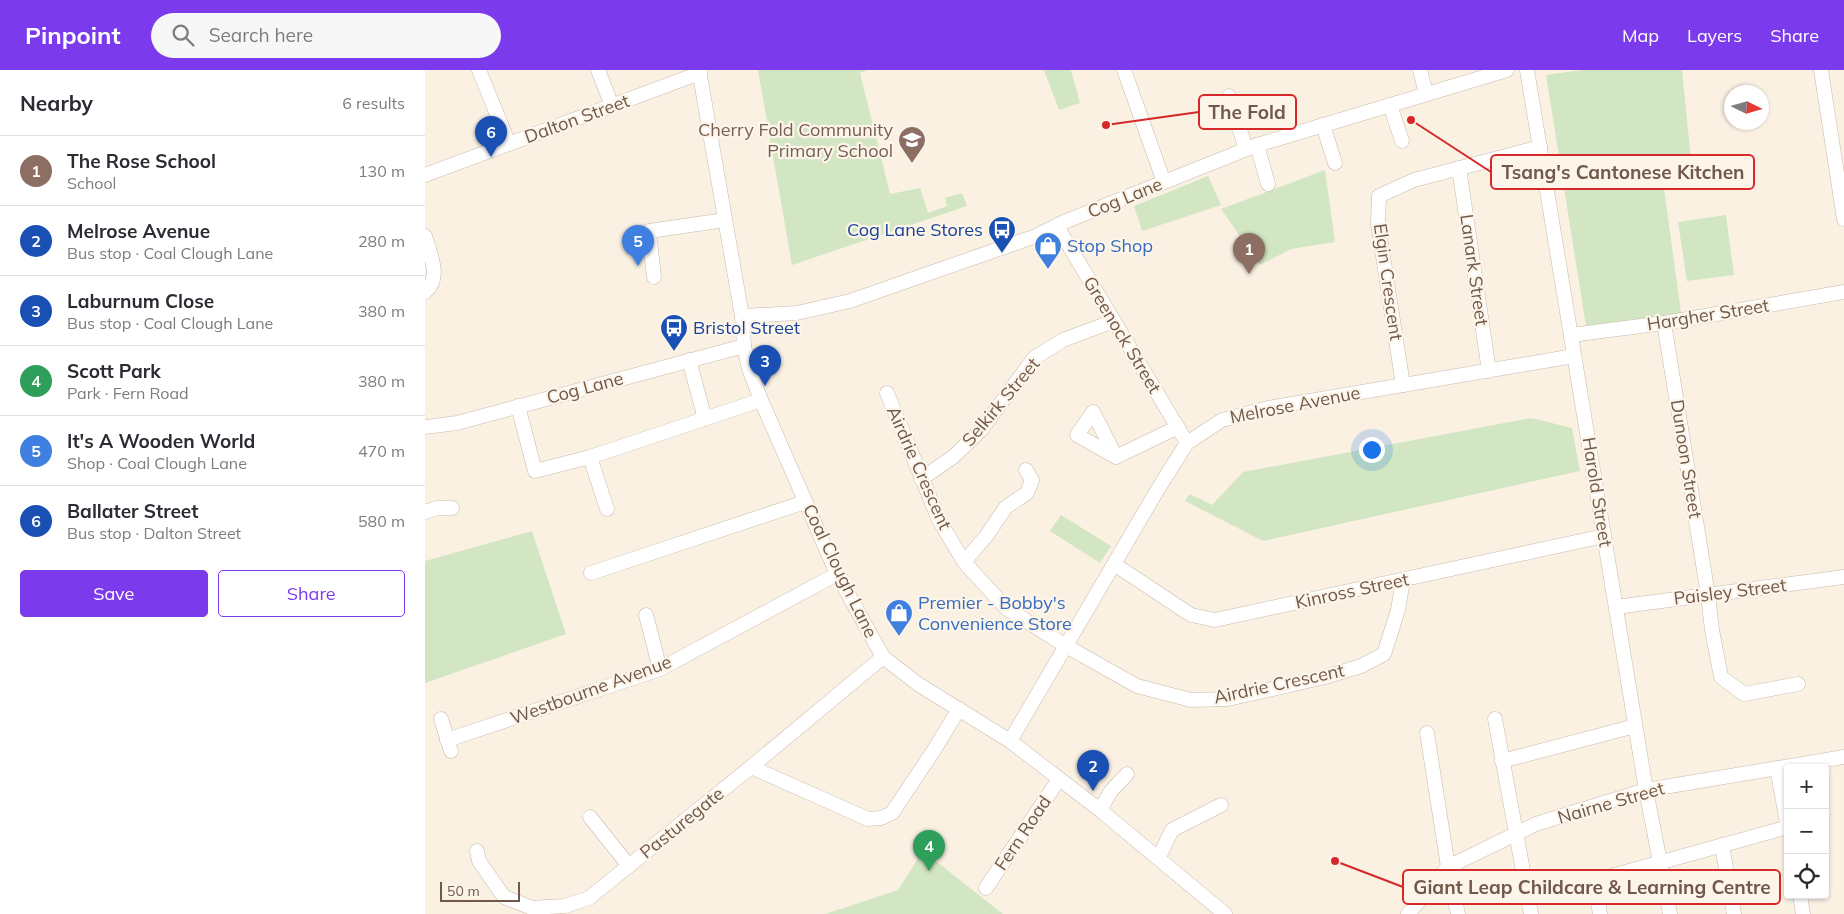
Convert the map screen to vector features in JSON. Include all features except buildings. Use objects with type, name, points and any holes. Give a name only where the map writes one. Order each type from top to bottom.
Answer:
[{"type":"street","points":[[479,70],[509,144]]},
{"type":"street","points":[[598,70],[612,106]]},
{"type":"street","points":[[1124,70],[1163,182]]},
{"type":"street","points":[[1420,70],[1425,94]]},
{"type":"street","name":"Harold Street","points":[[1527,70],[1635,726],[1670,914]]},
{"type":"street","points":[[1821,70],[1844,219]]},
{"type":"street","name":"Cog Lane","points":[[742,316],[797,313],[850,301],[1036,236],[1163,182],[1252,147],[1500,71]]},
{"type":"street","name":"Dalton Street","points":[[425,175],[700,72]]},
{"type":"street","name":"Coal Clough Lane","points":[[700,72],[742,316],[744,346],[749,369],[837,574],[883,657],[918,684],[1010,741],[1159,857],[1225,914]]},
{"type":"street","points":[[1229,96],[1268,184]]},
{"type":"street","points":[[1390,105],[1403,142]]},
{"type":"street","points":[[1323,125],[1335,163]]},
{"type":"street","name":"Elgin Crescent","points":[[1403,385],[1378,224],[1379,196],[1414,180],[1540,147]]},
{"type":"street","name":"Lanark Street","points":[[1459,168],[1489,371]]},
{"type":"street","points":[[654,277],[649,231],[725,220]]},
{"type":"street","name":"Greenock Street","points":[[1057,226],[1187,443]]},
{"type":"street","points":[[425,236],[434,270],[431,287],[425,292]]},
{"type":"street","name":"Hargher Street","points":[[1571,335],[1664,323],[1844,292]]},
{"type":"street","name":"Selkirk Street","points":[[921,479],[953,457],[981,430],[1034,358],[1063,340],[1114,321]]},
{"type":"street","name":"Dunoon Street","points":[[1664,323],[1721,677],[1744,694],[1798,684]]},
{"type":"street","name":"Cog Lane","points":[[425,427],[457,423],[744,346]]},
{"type":"street","name":"Melrose Avenue","points":[[1010,741],[1187,443],[1221,420],[1268,408],[1574,356]]},
{"type":"street","points":[[689,360],[705,419]]},
{"type":"street","name":"Airdrie Crescent","points":[[887,393],[939,520],[964,562],[1006,608],[1066,646],[1137,686],[1191,700],[1228,699],[1325,678],[1361,666],[1384,654],[1398,610],[1403,580]]},
{"type":"street","points":[[518,406],[535,471],[590,457],[761,400]]},
{"type":"street","points":[[1116,457],[1178,427]]},
{"type":"street","points":[[590,457],[607,509]]},
{"type":"street","points":[[964,562],[987,535],[1006,507],[1027,493],[1031,480],[1026,470]]},
{"type":"street","points":[[591,573],[805,502]]},
{"type":"street","points":[[425,512],[437,508],[452,508]]},
{"type":"street","name":"Kinross Street","points":[[1114,564],[1191,615],[1215,620],[1604,536]]},
{"type":"street","name":"Westbourne Avenue","points":[[441,719],[449,746],[659,669],[837,574]]},
{"type":"street","name":"Paisley Street","points":[[1616,607],[1844,577]]},
{"type":"street","points":[[645,615],[659,669]]},
{"type":"street","name":"Pasturegate","points":[[477,851],[479,861],[503,897],[532,908],[565,906],[589,898],[751,768],[883,657]]},
{"type":"street","points":[[751,768],[868,819],[881,818],[892,813],[959,709]]},
{"type":"street","points":[[1495,719],[1531,914]]},
{"type":"street","points":[[1503,761],[1635,726]]},
{"type":"street","points":[[1427,733],[1457,914]]},
{"type":"street","name":"Nairne Street","points":[[1408,914],[1448,867],[1515,833],[1542,822],[1646,790],[1844,757]]},
{"type":"street","points":[[1777,768],[1785,809]]},
{"type":"street","points":[[1100,810],[1111,791],[1127,774]]},
{"type":"street","name":"Fern Road","points":[[986,888],[1059,779]]},
{"type":"street","points":[[1159,857],[1172,830],[1221,805]]},
{"type":"street","points":[[590,817],[629,866]]},
{"type":"street","points":[[1528,899],[1784,829]]},
{"type":"street","points":[[1723,845],[1734,914]]},
{"type":"street","points":[[1595,882],[1600,914]]},
{"type":"street","points":[[1801,899],[1803,914]]},
{"type":"street","points":[[573,914],[583,900]]},
{"type":"green space","points":[[758,70],[868,70],[860,73],[890,194],[920,188],[928,213],[947,206],[945,198],[962,193],[967,206],[792,265]]},
{"type":"green space","points":[[1044,70],[1071,70],[1080,103],[1059,110]]},
{"type":"green space","points":[[1582,70],[1682,70],[1691,160],[1661,166],[1681,313],[1586,326],[1546,75]]},
{"type":"green space","points":[[1325,170],[1335,242],[1291,249],[1260,265],[1221,209]]},
{"type":"green space","points":[[1208,176],[1221,205],[1142,231],[1134,206]]},
{"type":"green space","points":[[1726,215],[1734,275],[1687,281],[1678,222]]},
{"type":"green space","points":[[1531,418],[1572,428],[1580,471],[1263,541],[1185,501],[1190,494],[1212,505],[1243,472]]},
{"type":"green space","points":[[1061,515],[1111,546],[1100,563],[1050,531]]},
{"type":"green space","points":[[532,531],[566,634],[425,683],[425,561]]},
{"type":"green space","points":[[923,851],[1003,914],[825,914],[898,890]]},
{"type":"place","name":"Tsang's Cantonese Kitchen","points":[[1411,120]]},
{"type":"place","name":"The Fold","points":[[1106,125]]},
{"type":"place","name":"Ballater Street","points":[[491,157]]},
{"type":"place","name":"Cherry Fold Community Primary School","points":[[912,164]]},
{"type":"place","name":"Cog Lane Stores","points":[[1002,254]]},
{"type":"place","name":"It's A Wooden World","points":[[638,266]]},
{"type":"place","name":"Stop Shop","points":[[1048,270]]},
{"type":"place","name":"The Rose School","points":[[1249,274]]},
{"type":"place","name":"Bristol Street","points":[[674,352]]},
{"type":"place","name":"Laburnum Close","points":[[765,386]]},
{"type":"place","name":"Premier - Bobby's Convenience Store","points":[[899,637]]},
{"type":"place","name":"Melrose Avenue","points":[[1093,791]]},
{"type":"place","name":"Giant Leap Childcare & Learning Centre","points":[[1335,861]]},
{"type":"place","name":"Scott Park","points":[[929,871]]}]
